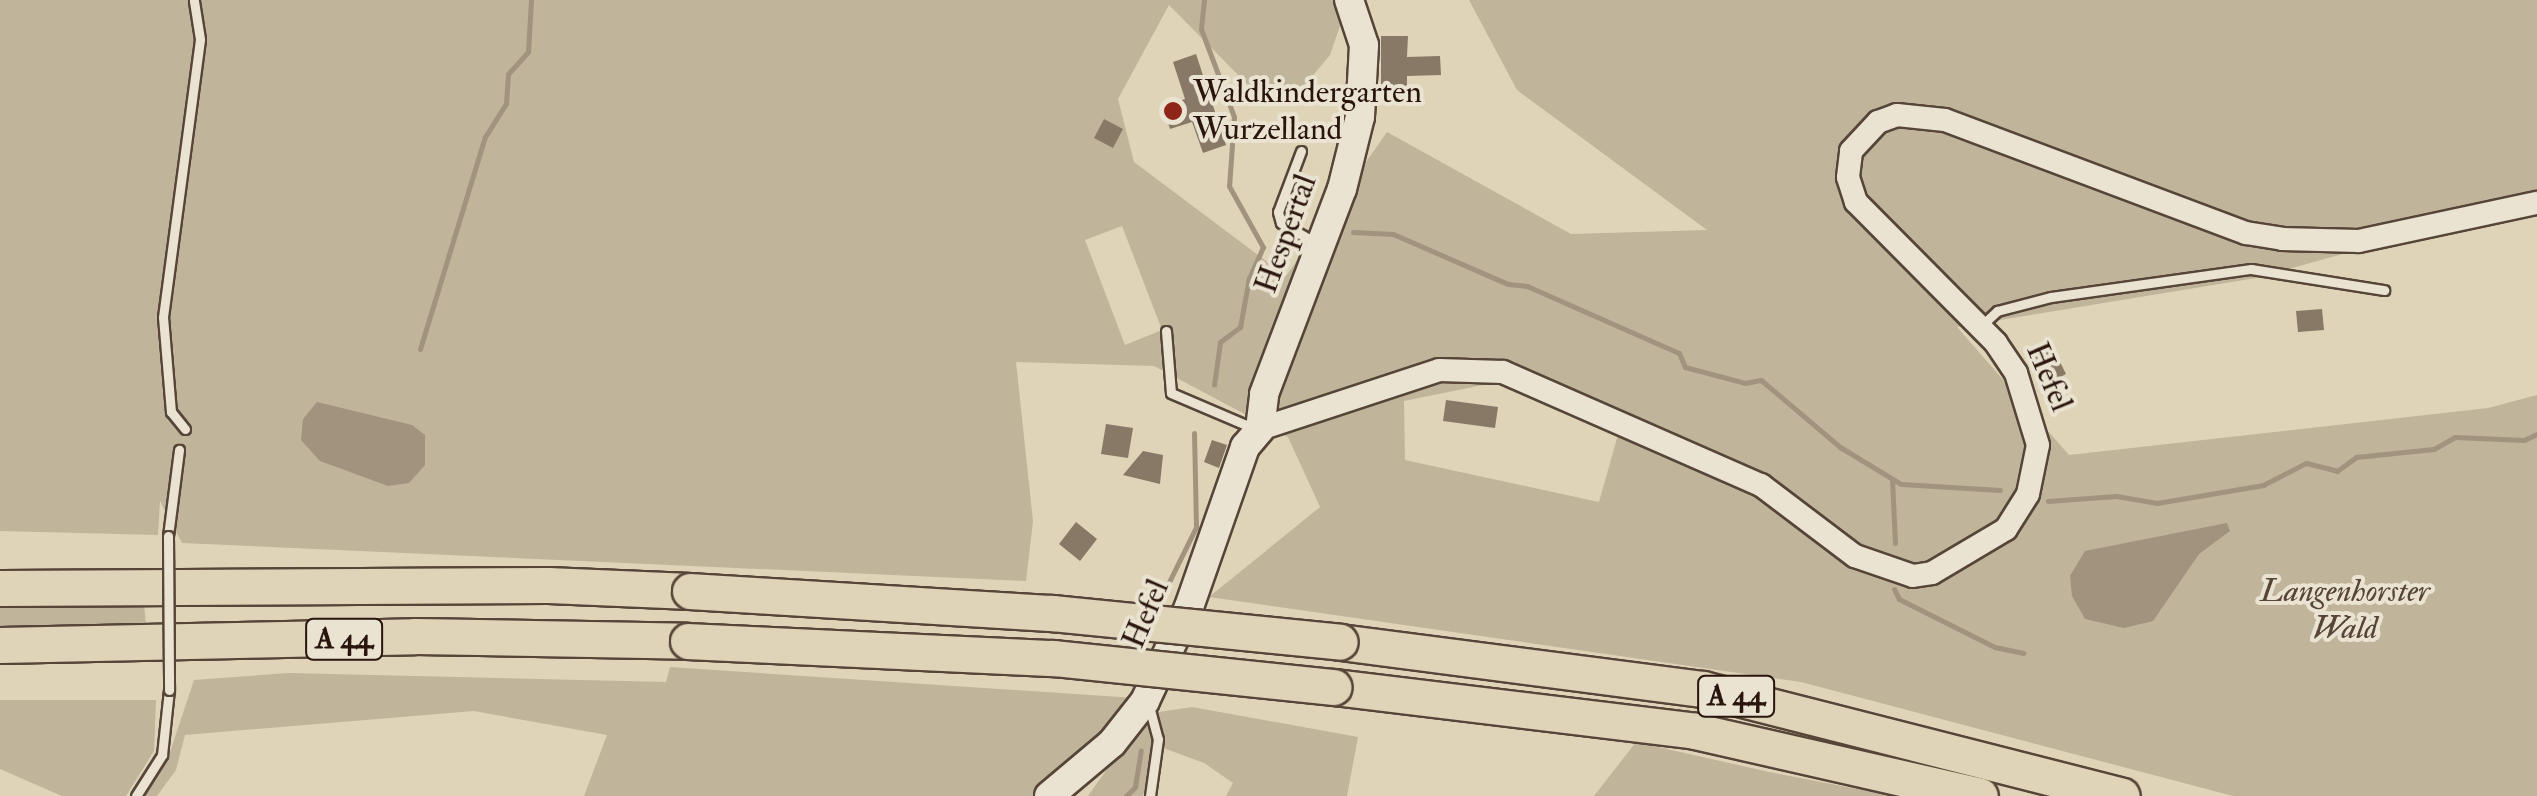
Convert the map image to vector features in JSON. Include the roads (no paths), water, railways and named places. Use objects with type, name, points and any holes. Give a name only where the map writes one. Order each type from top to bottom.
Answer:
[{"type":"highway","name":"A 44","points":[[0,588],[548,585],[1033,611],[1340,642],[1703,689],[2122,796]]},
{"type":"highway","name":"A 44","points":[[0,646],[415,636],[688,641],[1053,658],[1696,731],[1980,796]]},
{"type":"main road","name":"Hespertal","points":[[1260,430],[1264,394],[1321,245],[1360,116],[1364,45],[1349,0]]},
{"type":"main road","name":"Hefel","points":[[1049,796],[1112,743],[1145,701],[1188,607],[1246,447],[1260,430]]},
{"type":"street","name":"Hefel","points":[[1260,430],[1439,370],[1503,372],[1761,486],[1855,556],[1913,576],[1932,574],[2006,529],[2028,494],[2037,462],[2036,428],[2016,373],[1980,326],[1856,202],[1848,178],[1851,151],[1878,122],[1897,115],[1945,120],[2246,233],[2282,239],[2360,241],[2537,203]]},
{"type":"lane","points":[[185,429],[171,412],[163,317],[200,39],[194,0]]},
{"type":"lane","points":[[1301,152],[1278,212],[1281,222],[1321,245]]},
{"type":"lane","points":[[1980,326],[2019,303],[2251,269],[2384,290]]},
{"type":"lane","points":[[1166,332],[1170,393],[1260,430]]},
{"type":"lane","points":[[136,796],[162,755],[169,690],[168,536],[179,450]]},
{"type":"lane","points":[[1145,701],[1158,738],[1150,796]]},
{"type":"waterway","points":[[420,349],[485,137],[506,103],[508,74],[528,52],[531,0]]},
{"type":"waterway","points":[[1204,0],[1201,29],[1234,117],[1229,186],[1263,247],[1249,278],[1240,327],[1220,342],[1214,385]]},
{"type":"waterway","points":[[1353,232],[1393,234],[1508,284],[1527,286],[1679,353],[1685,367],[1745,383],[1761,380],[1840,447],[1901,484],[2000,490]]},
{"type":"waterway","points":[[1168,584],[1196,527],[1194,433]]},
{"type":"waterway","points":[[2048,501],[2116,496],[2157,503],[2263,485],[2306,463],[2337,471],[2356,457],[2434,449],[2455,437],[2524,440],[2537,434]]},
{"type":"waterway","points":[[1892,479],[1895,543]]},
{"type":"waterway","points":[[1894,589],[1899,599],[1995,647],[2023,653]]},
{"type":"waterway","points":[[1126,796],[1135,787],[1141,750]]},
{"type":"place","name":"Waldkindergarten Wurzelland","points":[[1173,111]]},
{"type":"park label","name":"Langenhorster Wald","points":[[2345,610]]}]
